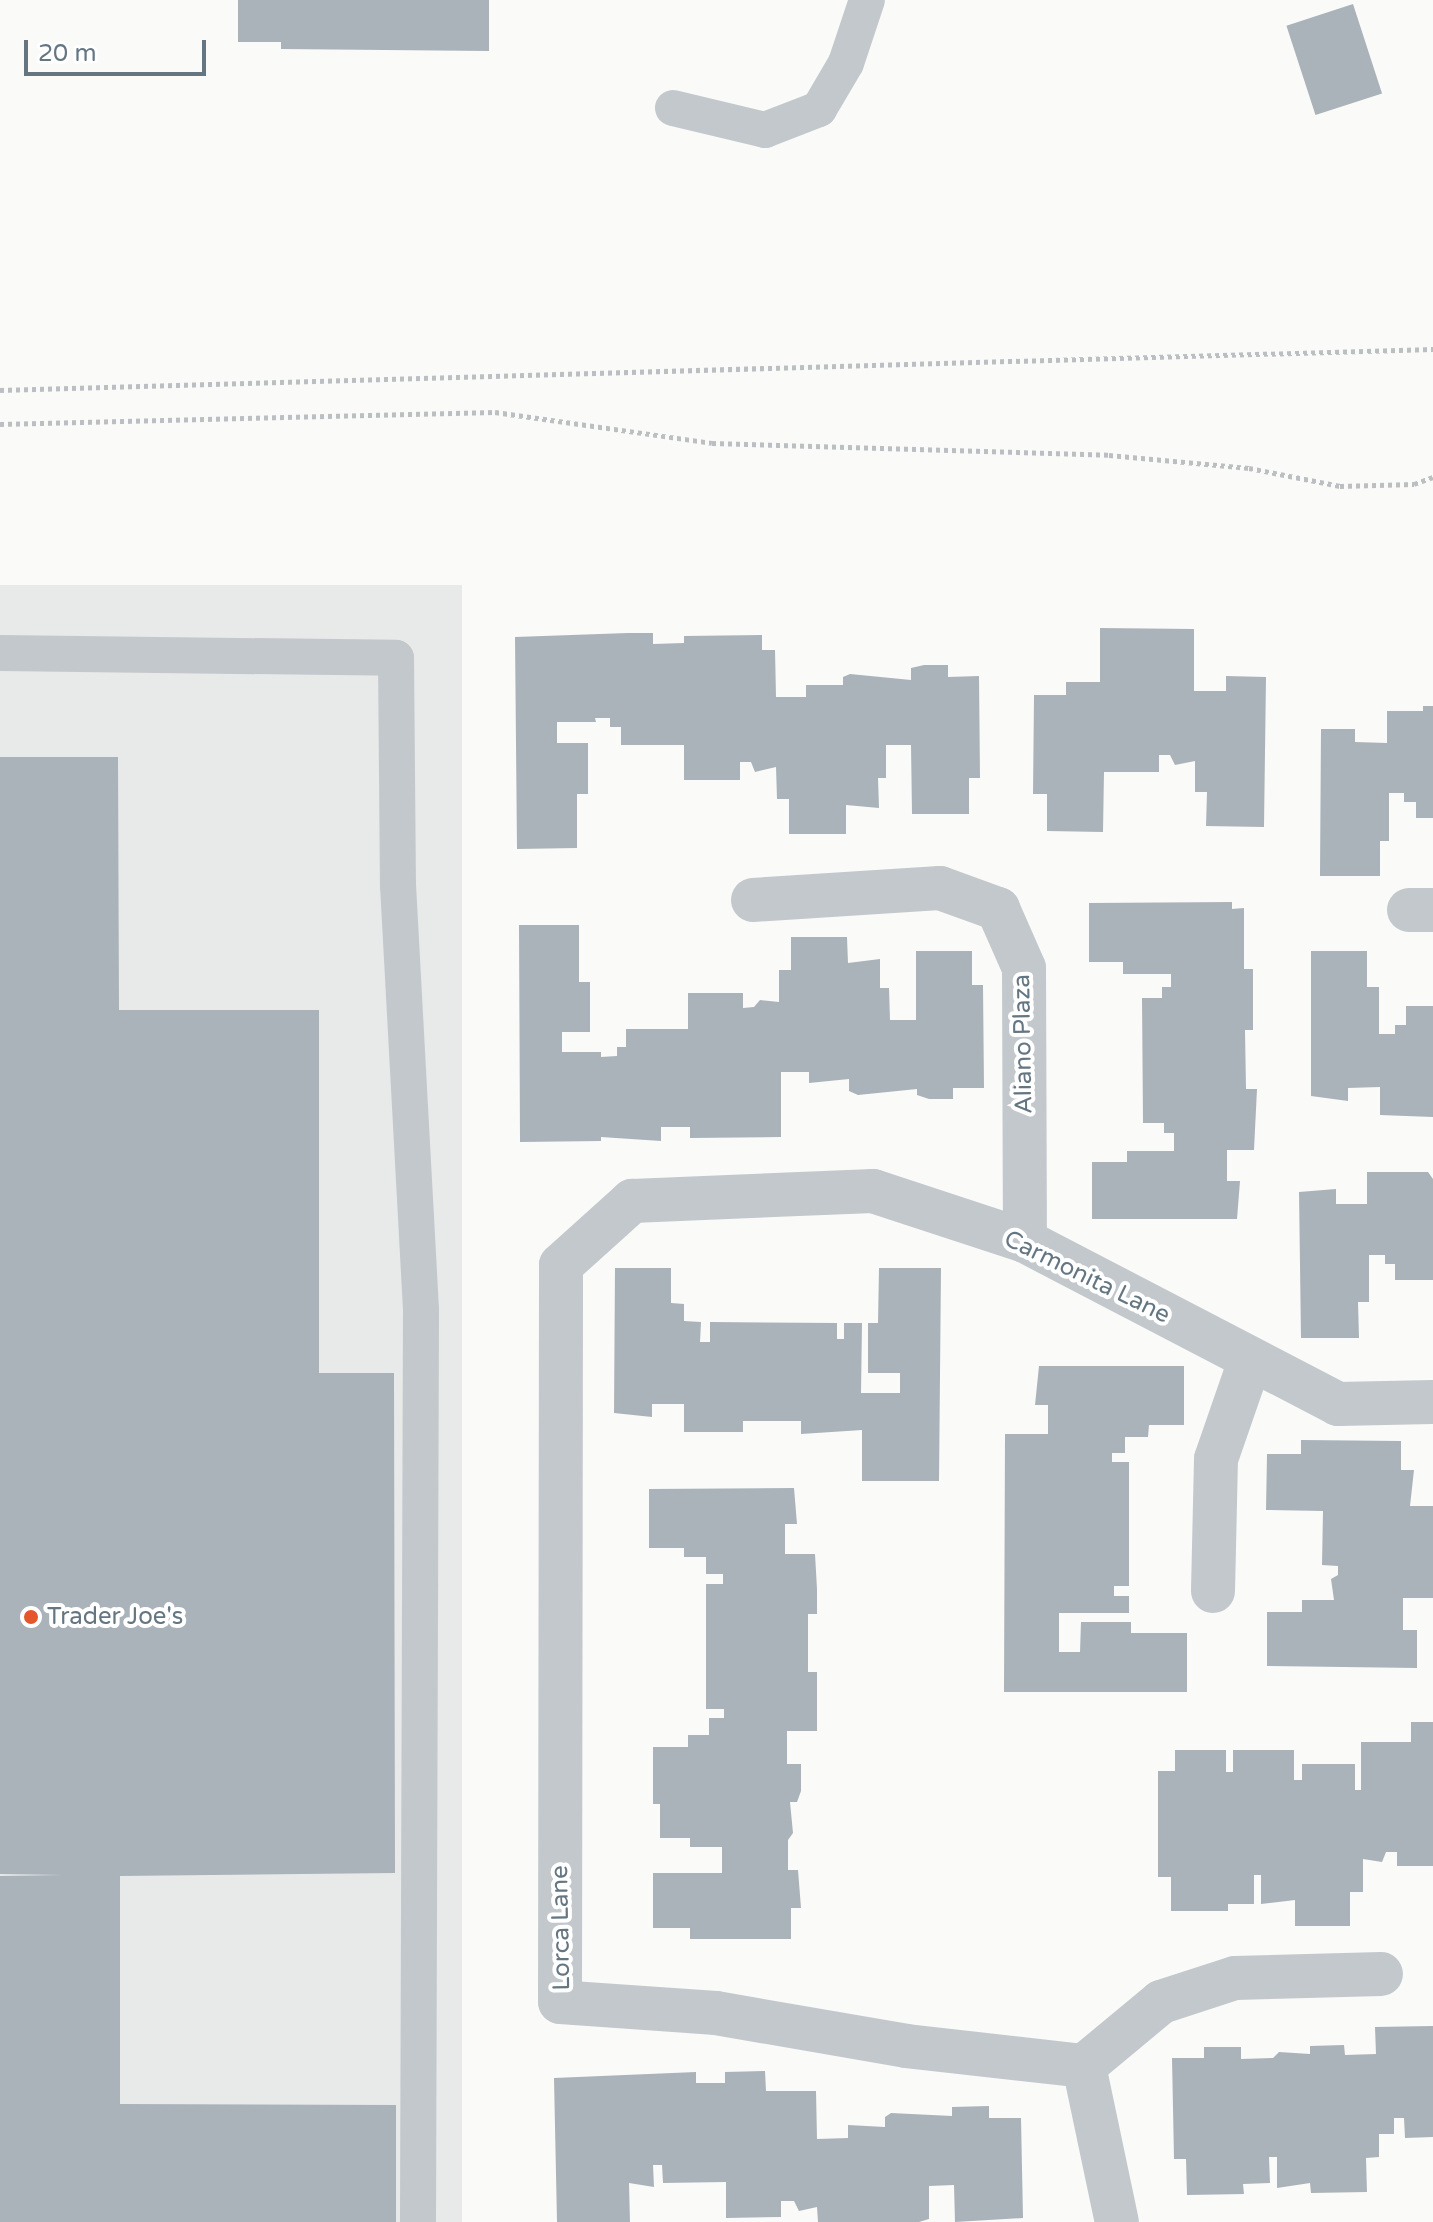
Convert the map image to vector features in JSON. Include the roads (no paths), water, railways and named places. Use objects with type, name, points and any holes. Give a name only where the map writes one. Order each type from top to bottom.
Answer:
[{"type":"street","name":"Aliano Plaza","points":[[753,900],[940,888],[998,909],[1024,968],[1025,1241]]},
{"type":"street","name":"Carmonita Lane","points":[[561,1265],[632,1201],[873,1191],[1025,1241],[1250,1361],[1338,1404],[1433,1402]]},
{"type":"street","name":"Lorca Lane","points":[[561,1265],[560,2002],[716,2013],[907,2046],[1084,2066]]},
{"type":"street","points":[[1213,1591],[1216,1459],[1250,1361]]},
{"type":"street","points":[[1117,2222],[1084,2066],[1161,2002],[1235,1978],[1381,1974]]},
{"type":"lane","points":[[673,108],[765,130],[819,109],[846,63],[867,0]]},
{"type":"lane","points":[[0,653],[396,658],[398,885],[421,1310],[418,2222]]},
{"type":"place","name":"Trader Joe's","points":[[31,1617]]}]
